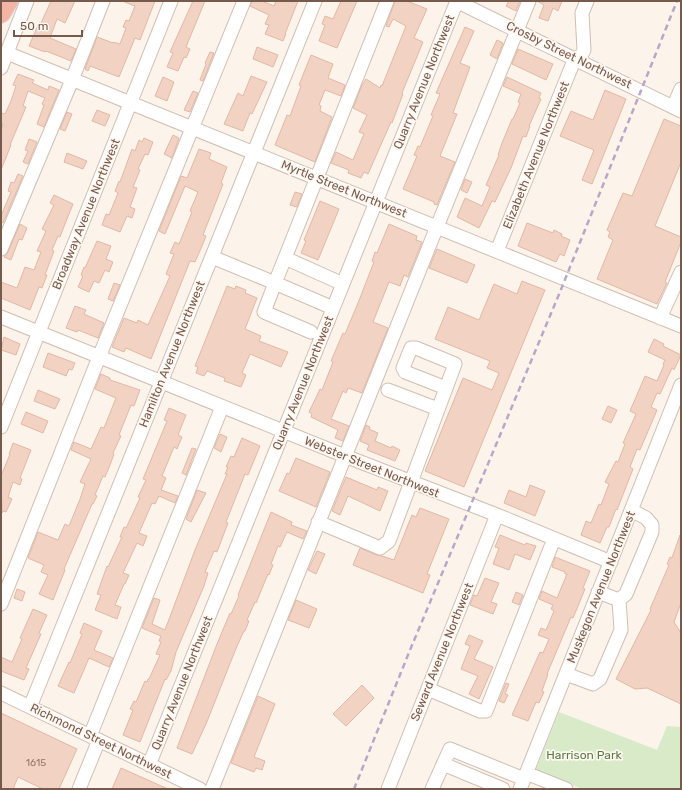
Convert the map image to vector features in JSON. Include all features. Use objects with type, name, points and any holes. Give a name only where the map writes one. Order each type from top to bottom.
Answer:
[{"type":"highway","points":[[1,13],[8,1]]},
{"type":"street","points":[[1,68],[27,1]]},
{"type":"street","points":[[1,249],[72,80],[103,1]]},
{"type":"street","name":"Broadway Avenue Northwest","points":[[1,427],[172,1]]},
{"type":"street","points":[[1,604],[99,357],[244,1]]},
{"type":"street","name":"Hamilton Avenue Northwest","points":[[30,707],[315,1]]},
{"type":"street","points":[[312,332],[264,312],[315,178],[387,1]]},
{"type":"street","name":"Crosby Street Northwest","points":[[456,1],[677,109]]},
{"type":"street","name":"Quarry Avenue Northwest","points":[[149,765],[456,1]]},
{"type":"street","points":[[212,789],[318,522],[529,1]]},
{"type":"street","name":"Elizabeth Avenue Northwest","points":[[497,251],[577,59],[584,50],[582,13],[587,1]]},
{"type":"street","name":"Myrtle Street Northwest","points":[[7,53],[681,326]]},
{"type":"street","points":[[677,109],[681,89]]},
{"type":"street","points":[[212,257],[333,308]]},
{"type":"street","points":[[285,258],[343,284]]},
{"type":"street","points":[[660,318],[681,272]]},
{"type":"street","name":"Webster Street Northwest","points":[[1,317],[222,407],[497,515],[610,562]]},
{"type":"street","name":"Muskegon Avenue Northwest","points":[[523,780],[681,385]]},
{"type":"street","points":[[318,522],[380,548],[390,541],[446,388]]},
{"type":"street","points":[[388,390],[438,409]]},
{"type":"street","points":[[79,789],[94,738],[222,407]]},
{"type":"street","points":[[619,600],[626,594],[652,532],[652,525],[646,518],[631,510]]},
{"type":"street","name":"Seward Avenue Northwest","points":[[388,789],[497,515]]},
{"type":"street","points":[[428,689],[480,711],[486,711],[554,539]]},
{"type":"street","points":[[598,592],[619,600]]},
{"type":"street","points":[[566,674],[593,684],[600,679],[621,630],[619,600]]},
{"type":"street","name":"Richmond Street Northwest","points":[[1,693],[200,789]]},
{"type":"street","points":[[435,788],[450,749],[523,780],[566,789]]},
{"type":"street","points":[[443,764],[503,789]]},
{"type":"green space","name":"Harrison Park","points":[[559,712],[657,750],[667,726],[681,727],[681,789],[582,789],[536,770]]},
{"type":"building","points":[[51,1],[75,1],[65,23],[57,19],[50,38],[76,49],[71,61],[29,46]]},
{"type":"building","points":[[122,1],[155,1],[140,40],[135,38],[119,77],[90,66],[88,71],[85,69],[97,37],[120,44],[126,28],[123,27],[126,20],[129,21],[135,6]]},
{"type":"building","points":[[193,1],[205,1],[186,47],[190,49],[186,58],[184,57],[178,71],[167,67],[173,53],[170,52]]},
{"type":"building","points":[[252,1],[262,1],[274,6],[276,1],[298,1],[283,41],[265,34],[269,25],[265,24],[269,15],[250,6]]},
{"type":"building","points":[[341,1],[357,1],[337,48],[319,41],[325,25],[322,24],[325,16],[333,19]]},
{"type":"building","points":[[395,1],[407,1],[427,9],[414,38],[423,42],[402,93],[403,94],[392,123],[391,122],[368,174],[364,172],[361,178],[348,173],[349,170],[331,163],[336,152],[353,160],[364,134],[359,132],[367,115],[353,108],[366,79],[380,88],[381,85],[382,86],[406,26],[393,19],[389,27],[386,26]]},
{"type":"building","points":[[509,1],[520,1],[516,11],[506,6]]},
{"type":"building","points":[[537,1],[562,1],[558,11],[553,8],[548,21],[539,18],[544,5]]},
{"type":"building","points":[[465,27],[474,31],[460,63],[470,67],[453,113],[457,114],[440,156],[455,162],[437,205],[434,204],[434,202],[403,189],[417,156],[414,155],[418,146],[420,147],[433,116],[431,115],[440,94],[436,93]]},
{"type":"building","points":[[497,40],[503,43],[497,59],[490,55]]},
{"type":"building","points":[[257,47],[278,55],[273,67],[253,59]]},
{"type":"building","points":[[518,49],[553,64],[546,80],[512,64]]},
{"type":"building","points":[[210,52],[214,53],[203,81],[200,80]]},
{"type":"building","points":[[311,55],[333,64],[328,78],[345,85],[341,96],[325,90],[319,105],[321,106],[320,111],[332,117],[315,162],[275,145],[287,115],[290,116],[301,86],[299,85]]},
{"type":"building","points":[[18,74],[34,80],[32,83],[48,90],[49,86],[59,90],[44,127],[37,124],[45,98],[28,91],[23,106],[26,107],[1,170],[1,130],[3,124],[1,123],[1,113],[5,114],[11,101],[16,86],[13,85]]},
{"type":"building","points":[[251,76],[267,82],[252,114],[250,113],[243,131],[224,124],[238,93],[243,96]]},
{"type":"building","points":[[163,77],[174,82],[167,101],[155,96]]},
{"type":"building","points":[[507,77],[541,93],[539,98],[541,99],[529,126],[526,137],[523,136],[511,168],[495,202],[492,201],[479,228],[457,217],[465,198],[482,206],[490,187],[486,185],[499,155],[502,143],[520,103],[518,102],[521,94],[503,86]]},
{"type":"building","points":[[605,90],[626,99],[592,184],[582,180],[594,150],[560,136],[571,111],[593,120]]},
{"type":"building","points":[[193,91],[198,93],[190,112],[184,110]]},
{"type":"building","points":[[97,110],[110,115],[105,126],[92,121]]},
{"type":"building","points":[[67,112],[72,114],[65,131],[60,129]]},
{"type":"building","points":[[664,119],[681,126],[681,162],[655,226],[681,237],[681,242],[665,282],[667,283],[657,304],[597,279],[613,240],[608,237],[610,232],[607,230],[623,193],[632,196]]},
{"type":"building","points":[[173,135],[179,138],[172,158],[164,154]]},
{"type":"building","points":[[144,138],[153,142],[148,155],[145,154],[138,169],[140,170],[133,187],[137,188],[130,207],[135,209],[132,218],[127,216],[120,232],[102,225],[106,214],[109,215],[118,193],[115,191],[119,181],[120,182],[132,149],[135,151],[139,140],[142,142]]},
{"type":"building","points":[[29,139],[37,142],[28,164],[23,162],[28,151],[25,150]]},
{"type":"building","points":[[199,149],[211,153],[209,159],[227,167],[221,183],[223,184],[203,235],[206,236],[195,262],[190,261],[151,359],[126,348],[124,352],[112,347],[124,318],[137,323],[138,320],[148,325],[170,276],[166,274],[174,254],[170,253],[175,242],[179,244],[192,212],[190,211],[198,192],[185,186],[165,234],[159,231],[181,176],[187,178]]},
{"type":"building","points":[[67,153],[87,161],[83,169],[64,162]]},
{"type":"building","points":[[18,174],[23,176],[3,223],[1,222],[1,216],[11,192],[8,191],[11,182],[14,183]]},
{"type":"building","points":[[465,179],[472,182],[467,193],[461,190]]},
{"type":"building","points":[[295,192],[302,194],[297,207],[290,205]]},
{"type":"building","points":[[54,195],[73,204],[60,237],[58,236],[52,250],[54,251],[42,288],[39,287],[30,310],[1,298],[1,282],[17,288],[25,267],[34,270],[41,252],[37,251],[46,231],[42,229],[54,205],[50,203]]},
{"type":"building","points":[[320,201],[339,209],[318,260],[301,253],[306,241],[304,240]]},
{"type":"building","points":[[527,223],[553,233],[554,230],[562,234],[561,236],[570,240],[564,256],[560,254],[556,262],[518,246]]},
{"type":"building","points":[[20,224],[27,228],[22,240],[19,239],[11,260],[4,257],[8,252]]},
{"type":"building","points":[[389,224],[417,236],[416,240],[422,242],[408,277],[404,275],[400,286],[389,282],[373,322],[388,328],[362,393],[348,388],[346,393],[343,391],[331,419],[349,426],[343,441],[335,438],[338,430],[311,417],[312,414],[309,412],[320,389],[322,390],[333,362],[331,361],[343,333],[345,334],[374,262],[372,261],[375,252],[377,253]]},
{"type":"building","points":[[97,241],[111,246],[106,259],[113,262],[109,272],[105,270],[99,283],[94,281],[89,292],[78,287],[83,276],[81,275],[84,267],[85,268]]},
{"type":"building","points":[[437,249],[475,265],[467,283],[429,268]]},
{"type":"building","points":[[522,281],[545,290],[464,487],[425,471],[463,378],[492,390],[499,373],[487,368],[490,361],[435,339],[448,307],[479,320],[494,284],[517,294]]},
{"type":"building","points":[[114,283],[120,285],[113,301],[108,299]]},
{"type":"building","points":[[227,286],[235,289],[236,286],[246,290],[245,293],[257,298],[245,329],[261,336],[259,341],[288,352],[281,367],[250,354],[242,373],[246,375],[241,387],[224,381],[225,378],[207,371],[204,376],[196,373],[198,367],[195,366]]},
{"type":"building","points":[[75,306],[86,310],[84,314],[104,323],[98,338],[78,330],[77,332],[66,328]]},
{"type":"building","points":[[4,337],[20,344],[16,355],[1,350]]},
{"type":"building","points":[[654,339],[664,344],[663,346],[681,355],[674,370],[672,368],[660,394],[657,393],[651,407],[657,410],[640,450],[637,449],[630,467],[633,469],[617,510],[616,509],[609,527],[607,527],[600,543],[581,535],[586,521],[591,523],[599,504],[601,505],[609,484],[605,482],[616,461],[618,462],[625,444],[623,443],[636,414],[630,411],[645,376],[657,381],[664,365],[665,360],[648,352]]},
{"type":"building","points":[[48,353],[75,363],[72,370],[69,369],[66,376],[43,367]]},
{"type":"building","points":[[101,374],[110,378],[110,380],[140,390],[134,406],[131,405],[119,435],[121,436],[113,453],[114,454],[110,465],[105,477],[103,476],[95,495],[97,496],[92,504],[64,569],[65,570],[53,600],[39,594],[48,575],[41,572],[44,565],[28,558],[38,532],[58,540],[65,524],[69,526],[80,499],[85,484],[80,482],[91,459],[71,450],[74,442],[91,449],[101,427],[104,428],[116,398],[95,389]]},
{"type":"building","points":[[38,390],[60,399],[55,409],[34,401]]},
{"type":"building","points":[[608,406],[617,410],[611,423],[602,419]]},
{"type":"building","points":[[169,408],[186,415],[178,435],[182,437],[177,449],[174,447],[162,476],[166,478],[161,490],[178,496],[175,503],[159,496],[155,504],[152,503],[139,533],[147,536],[143,546],[137,543],[123,573],[129,575],[115,605],[121,607],[117,619],[95,610],[101,595],[97,594],[107,566],[108,567],[122,537],[120,537],[124,527],[126,528],[140,498],[138,497],[146,480],[143,479],[167,421],[164,420]]},
{"type":"building","points":[[26,412],[48,421],[43,433],[21,424]]},
{"type":"building","points":[[366,425],[370,427],[369,429],[378,433],[375,441],[400,450],[395,461],[367,450],[369,445],[360,441]]},
{"type":"building","points":[[220,434],[227,437],[221,452],[214,448]]},
{"type":"building","points":[[242,438],[260,446],[248,475],[245,474],[226,522],[228,523],[217,552],[214,551],[205,572],[208,573],[204,586],[176,652],[171,671],[166,680],[165,679],[140,742],[123,735],[133,710],[130,709],[134,701],[136,702],[145,681],[147,682],[149,679],[160,655],[156,654],[161,642],[159,641],[161,636],[142,628],[154,598],[160,600],[152,624],[165,630],[195,550],[227,474],[225,474],[228,467],[226,467],[231,456],[234,457]]},
{"type":"building","points":[[13,443],[31,450],[20,478],[22,479],[20,485],[13,482],[8,497],[12,499],[6,512],[3,511],[2,513],[1,476]]},
{"type":"building","points":[[192,448],[196,449],[186,475],[182,473]]},
{"type":"building","points":[[296,458],[330,472],[316,507],[279,491]]},
{"type":"building","points":[[346,477],[377,490],[378,487],[388,491],[380,511],[348,496],[340,515],[332,511]]},
{"type":"building","points":[[530,485],[545,491],[535,516],[504,503],[509,490],[526,497]]},
{"type":"building","points":[[197,490],[206,493],[191,522],[186,519]]},
{"type":"building","points":[[420,508],[449,519],[427,574],[430,575],[423,593],[353,565],[360,548],[394,560],[412,515],[416,517]]},
{"type":"building","points":[[271,512],[292,522],[291,525],[307,531],[303,539],[287,532],[280,547],[278,546],[271,564],[273,565],[269,575],[268,574],[247,620],[249,621],[245,631],[237,646],[206,724],[192,754],[177,748],[217,644],[239,596],[238,595]]},
{"type":"building","points":[[500,535],[525,545],[526,543],[536,546],[530,560],[515,554],[509,570],[493,564],[499,548],[495,547]]},
{"type":"building","points":[[680,535],[681,603],[674,622],[681,633],[681,704],[647,688],[635,689],[616,679],[651,610],[650,609],[669,565],[667,564],[670,557],[672,558]]},
{"type":"building","points":[[317,551],[325,554],[316,574],[308,570]]},
{"type":"building","points":[[555,557],[590,571],[583,588],[585,589],[573,618],[571,617],[547,674],[542,691],[544,692],[539,703],[536,702],[528,721],[512,715],[540,652],[543,653],[549,639],[538,635],[541,628],[546,630],[554,611],[551,609],[553,605],[539,599],[542,591],[557,598],[567,574],[552,567]]},
{"type":"building","points":[[485,578],[499,583],[491,602],[497,604],[493,614],[470,605],[474,595],[477,596]]},
{"type":"building","points":[[17,589],[25,592],[22,601],[14,598]]},
{"type":"building","points":[[516,592],[523,595],[519,605],[512,602]]},
{"type":"building","points":[[296,600],[317,609],[309,628],[288,620]]},
{"type":"building","points":[[33,609],[47,615],[39,633],[41,634],[26,668],[29,669],[24,680],[1,671],[1,657],[12,662],[22,639],[20,638]]},
{"type":"building","points":[[84,623],[102,631],[94,650],[113,658],[109,667],[89,658],[74,693],[58,686],[69,662],[70,663],[82,634],[80,633]]},
{"type":"building","points":[[469,635],[483,641],[474,659],[493,667],[479,699],[469,694],[478,676],[461,669],[470,646],[465,644]]},
{"type":"building","points":[[506,683],[509,684],[505,694],[508,695],[504,703],[499,701]]},
{"type":"building","points":[[362,685],[374,698],[346,726],[333,714]]},
{"type":"building","points":[[258,696],[275,704],[254,757],[265,761],[262,770],[256,768],[254,772],[231,763]]},
{"type":"building","points":[[1,713],[77,749],[59,789],[43,789],[18,777],[13,789],[1,789]]},
{"type":"building","points":[[121,768],[168,789],[112,789]]},
{"type":"railway","points":[[354,789],[410,650],[560,292],[677,1]]}]
